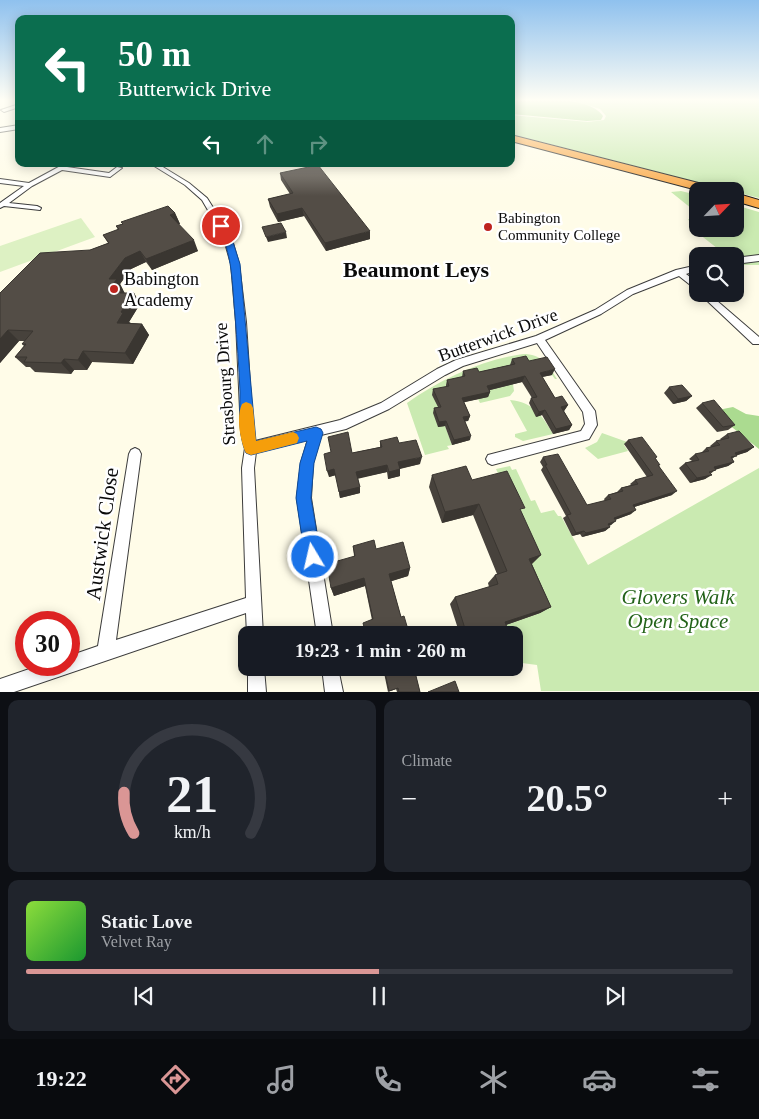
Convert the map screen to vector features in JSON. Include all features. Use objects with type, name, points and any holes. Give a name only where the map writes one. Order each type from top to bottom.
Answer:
[{"type":"highway","points":[[515,139],[689,184]]},
{"type":"highway","points":[[744,200],[759,204]]},
{"type":"street","points":[[1,205],[61,167]]},
{"type":"street","points":[[73,167],[110,175],[119,168]]},
{"type":"street","name":"Strasbourg Drive","points":[[159,167],[187,184],[205,199],[227,236],[235,264],[245,369],[247,432],[251,448],[248,468],[255,626]]},
{"type":"street","points":[[0,179],[30,185]]},
{"type":"street","points":[[1,205],[37,208]]},
{"type":"street","points":[[744,260],[759,258]]},
{"type":"street","name":"Butterwick Drive","points":[[251,448],[342,425],[385,406],[441,372],[460,364],[539,339],[598,312],[630,292],[689,269]]},
{"type":"street","points":[[679,272],[689,280]]},
{"type":"street","points":[[713,302],[758,341]]},
{"type":"street","points":[[492,460],[585,435],[591,425],[589,411],[539,339]]},
{"type":"street","points":[[316,433],[307,463],[304,498],[324,626]]},
{"type":"street","name":"Austwick Close","points":[[106,650],[135,454]]},
{"type":"street","points":[[80,660],[254,603]]},
{"type":"street","points":[[0,688],[34,676]]},
{"type":"street","points":[[256,676],[257,692]]},
{"type":"street","points":[[331,676],[334,692]]},
{"type":"green space","points":[[515,131],[759,131],[759,198],[744,194],[744,182],[697,182],[515,135]]},
{"type":"green space","points":[[681,191],[689,193],[689,207],[671,192]]},
{"type":"green space","points":[[744,208],[759,212],[759,265],[744,265],[744,247],[716,247],[704,238],[744,238]]},
{"type":"green space","points":[[81,218],[95,237],[0,272],[0,246]]},
{"type":"green space","points":[[523,354],[539,358],[557,379],[552,375],[511,365],[462,377],[446,386],[448,391],[440,412],[452,445],[447,446],[449,449],[425,455],[407,403],[434,386],[462,372],[492,361]]},
{"type":"green space","points":[[513,384],[514,391],[510,396],[480,403],[478,399],[488,397],[488,386],[490,390]]},
{"type":"green space","points":[[510,400],[525,403],[531,407],[541,415],[553,434],[523,441],[515,437],[515,434],[527,431]]},
{"type":"green space","points":[[733,407],[746,414],[759,416],[759,449],[717,415],[723,409]]},
{"type":"green space","points":[[602,433],[630,443],[624,445],[628,451],[598,459],[585,448],[597,442]]},
{"type":"green space","name":"Glovers Walk Open Space","points":[[510,466],[512,470],[516,469],[531,501],[535,500],[541,513],[554,510],[558,516],[561,516],[588,565],[759,468],[759,691],[541,691],[537,665],[523,663],[523,626],[503,626],[540,613],[501,480],[496,469]]},
{"type":"building","points":[[308,167],[320,167],[370,231],[325,243],[302,208],[277,214],[268,199],[293,193],[280,173]]},
{"type":"building","points":[[168,206],[175,213],[170,215],[194,240],[146,259],[140,251],[125,258],[109,279],[117,279],[109,289],[122,290],[120,293],[134,293],[121,312],[123,313],[117,323],[142,324],[125,353],[83,351],[78,360],[64,359],[61,363],[24,362],[27,357],[15,357],[26,344],[22,344],[33,331],[8,330],[0,339],[0,293],[40,253],[90,250],[109,243],[103,235],[119,229],[116,226],[123,224],[121,222]]},
{"type":"building","points":[[281,223],[286,232],[266,237],[262,227]]},
{"type":"building","points":[[526,356],[529,361],[547,357],[555,369],[540,373],[555,398],[562,396],[568,405],[561,407],[572,425],[556,429],[545,410],[539,412],[531,398],[537,397],[525,376],[487,386],[490,392],[462,398],[470,416],[463,417],[471,436],[454,440],[446,421],[439,422],[434,408],[441,407],[433,389],[449,386],[447,380],[465,376],[463,371],[477,368],[479,372],[515,364],[512,359]]},
{"type":"building","points":[[682,385],[692,396],[678,399],[669,387]]},
{"type":"building","points":[[714,400],[735,425],[723,427],[702,403]]},
{"type":"building","points":[[739,431],[754,447],[735,453],[737,456],[731,457],[734,462],[714,467],[716,470],[709,472],[712,475],[697,478],[685,463],[699,460],[695,454],[709,451],[706,448],[720,445],[716,441],[729,438],[727,434]]},
{"type":"building","points":[[348,432],[352,453],[382,447],[380,441],[397,437],[399,443],[416,440],[422,457],[398,462],[400,469],[389,472],[387,465],[356,472],[360,487],[339,492],[334,469],[327,471],[324,454],[331,452],[328,437]]},
{"type":"building","points":[[642,437],[657,457],[655,458],[660,465],[658,465],[677,491],[633,505],[636,510],[614,518],[616,521],[608,524],[610,527],[586,533],[584,531],[576,533],[567,515],[571,514],[545,465],[547,465],[543,457],[558,454],[587,505],[611,499],[608,495],[623,491],[621,488],[638,484],[635,480],[653,475],[628,440]]},
{"type":"building","points":[[466,466],[472,480],[507,471],[525,508],[520,509],[541,555],[529,559],[551,607],[505,622],[506,626],[464,626],[455,597],[498,584],[495,575],[507,571],[479,504],[445,512],[432,475]]},
{"type":"building","points":[[374,540],[376,549],[403,542],[410,568],[389,574],[401,617],[404,616],[407,626],[364,626],[363,623],[373,619],[364,578],[331,588],[327,564],[355,556],[353,546]]},
{"type":"building","points":[[386,676],[416,676],[420,692],[399,692],[398,688],[389,691]]},
{"type":"building","points":[[455,681],[459,692],[428,692]]},
{"type":"slow traffic","points":[[246,408],[247,432],[251,448],[293,438]]},
{"type":"place","name":"Babington Community College","points":[[488,227]]},
{"type":"place","name":"Babington Academy","points":[[114,289]]},
{"type":"district","name":"Beaumont Leys","points":[[416,269]]},
{"type":"route","points":[[221,226],[227,236],[235,264],[245,369],[247,432],[251,448],[316,433],[307,463],[304,498],[313,557]]}]
